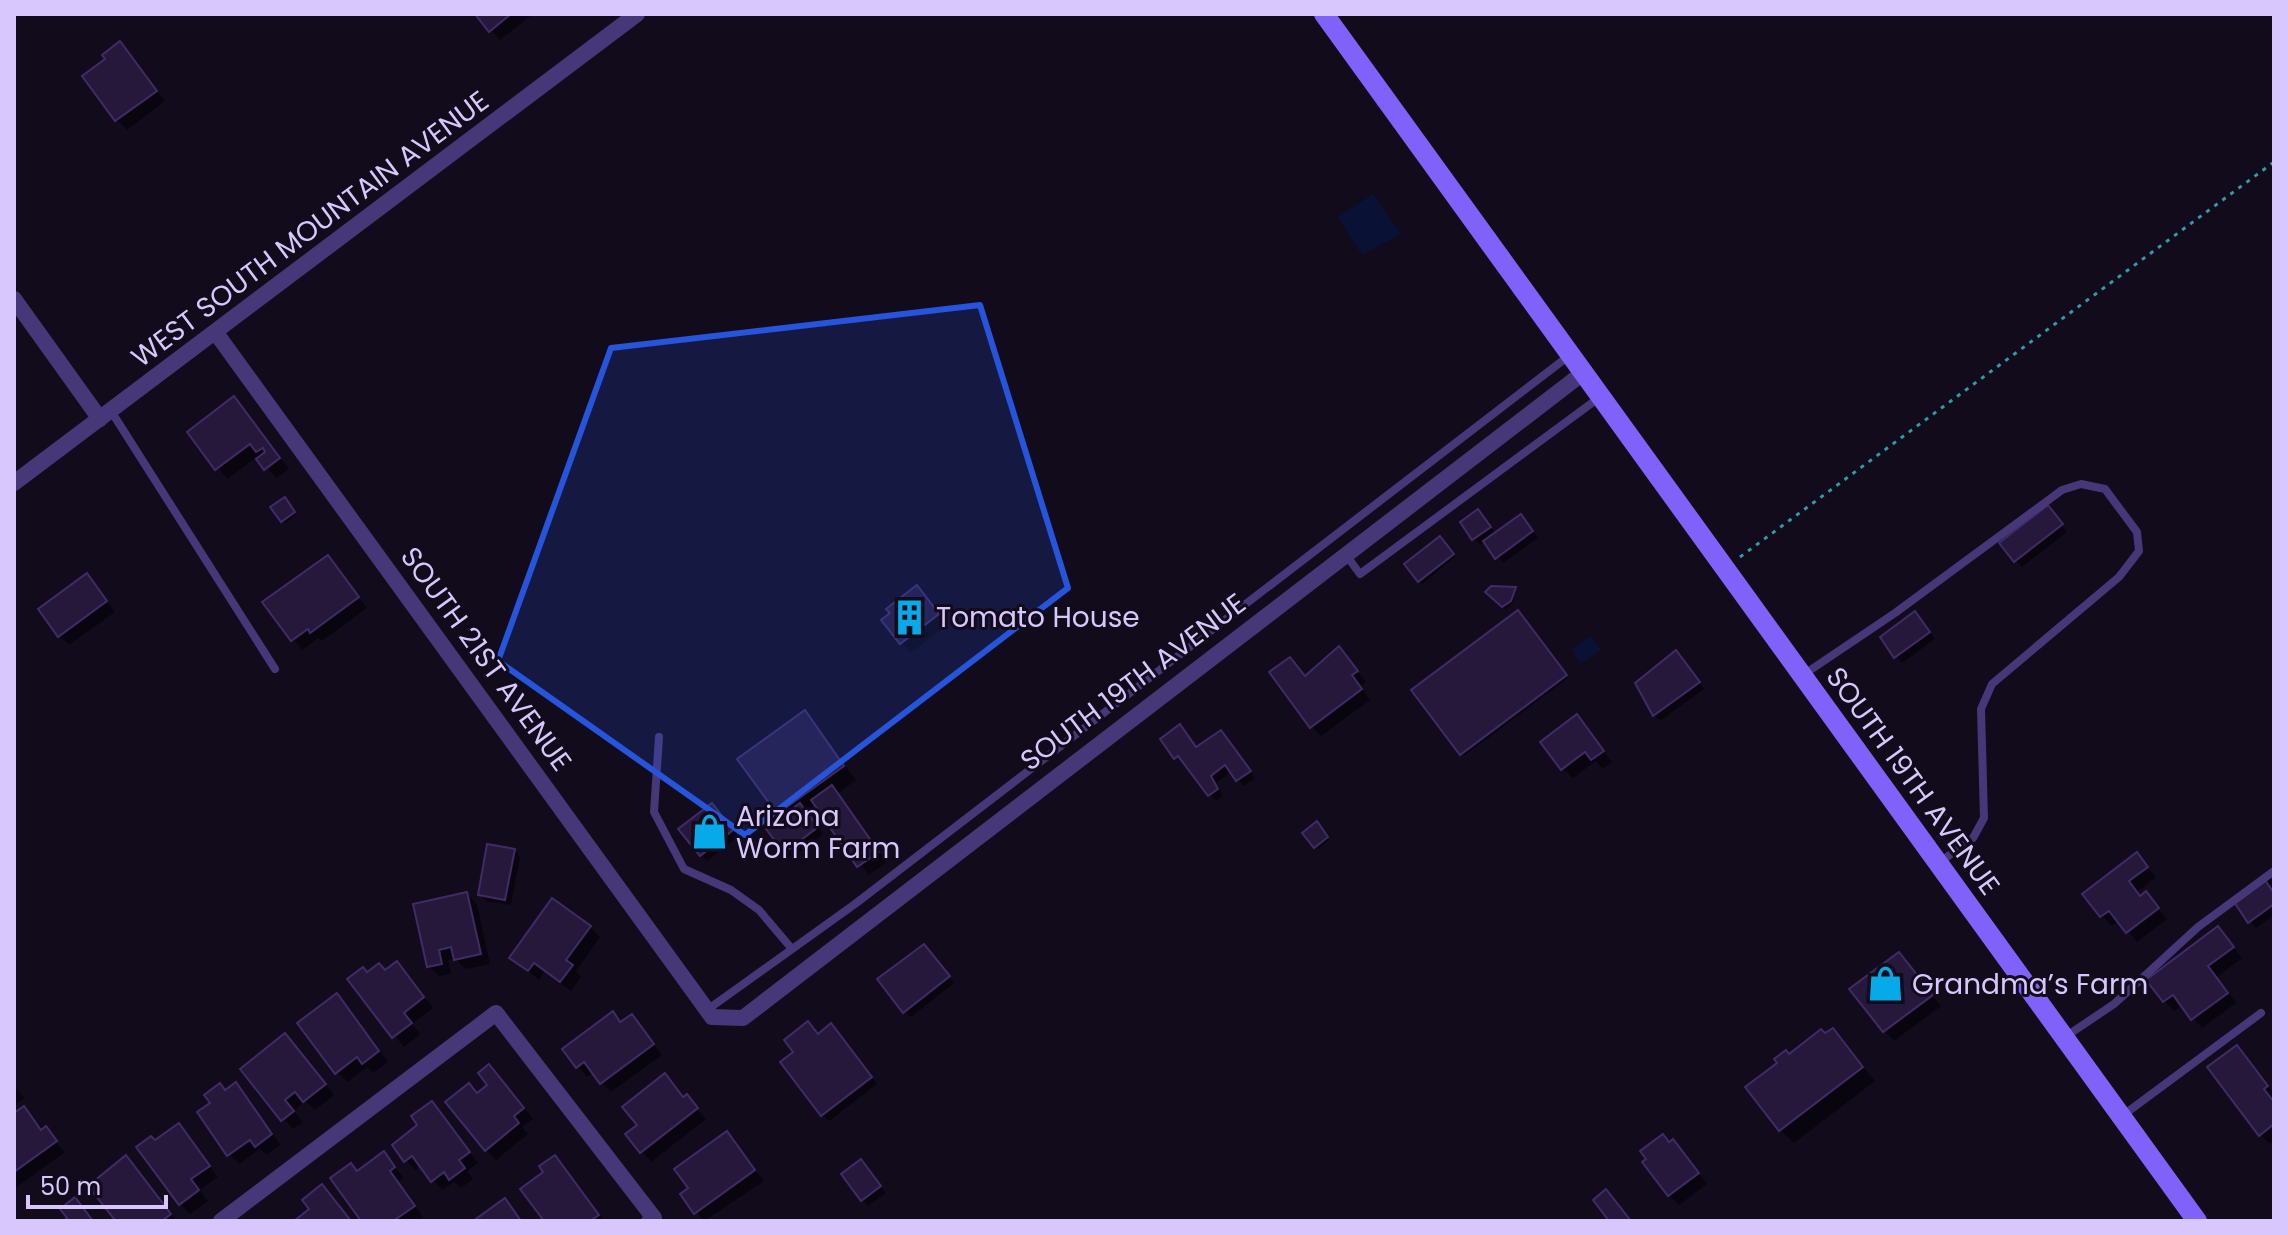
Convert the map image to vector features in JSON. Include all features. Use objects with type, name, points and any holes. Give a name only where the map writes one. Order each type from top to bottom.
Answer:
[{"type":"main road","name":"SOUTH 19TH AVENUE","points":[[1324,14],[2197,1221]]},
{"type":"street","name":"WEST SOUTH MOUNTAIN AVENUE","points":[[14,483],[636,14]]},
{"type":"street","points":[[14,299],[106,415]]},
{"type":"street","name":"SOUTH 21ST AVENUE","points":[[216,333],[709,1014]]},
{"type":"street","name":"SOUTH 19TH AVENUE","points":[[709,1014],[743,1018],[1583,373]]},
{"type":"street","points":[[221,1221],[496,1013],[652,1219]]},
{"type":"lane","points":[[709,1014],[1571,355]]},
{"type":"lane","points":[[1346,554],[1360,574],[1600,397]]},
{"type":"lane","points":[[106,415],[275,669]]},
{"type":"lane","points":[[1802,675],[1895,613],[2062,490],[2081,484],[2105,489],[2137,532],[2139,551],[2119,577],[1992,684],[1981,709],[1984,818],[1973,838],[1938,863]]},
{"type":"lane","points":[[659,737],[654,812],[684,869],[731,890],[759,910],[792,949]]},
{"type":"lane","points":[[2065,1038],[2114,1004],[2198,927],[2274,871]]},
{"type":"lane","points":[[2121,1117],[2261,1013]]},
{"type":"path","points":[[1725,568],[2274,162]]},
{"type":"highlighted area","points":[[980,305],[1068,588],[745,835],[498,661],[611,348]]},
{"type":"water","points":[[1373,194],[1401,234],[1362,255],[1338,217]]},
{"type":"water","points":[[1591,636],[1601,650],[1581,664],[1571,650]]},
{"type":"building","points":[[475,14],[511,14],[489,32]]},
{"type":"building","points":[[120,41],[157,91],[115,121],[82,76],[105,59],[102,55]]},
{"type":"building","points":[[234,396],[280,458],[264,470],[256,459],[265,452],[263,448],[256,452],[250,444],[215,470],[187,432]]},
{"type":"building","points":[[285,497],[295,512],[281,522],[270,507]]},
{"type":"building","points":[[2048,505],[2063,524],[2014,562],[1999,543]]},
{"type":"building","points":[[1478,509],[1491,527],[1472,540],[1460,522]]},
{"type":"building","points":[[1521,514],[1533,531],[1495,559],[1483,541]]},
{"type":"building","points":[[1440,536],[1454,554],[1418,582],[1404,564]]},
{"type":"building","points":[[328,555],[359,597],[310,633],[308,629],[291,641],[262,602]]},
{"type":"building","points":[[87,573],[107,601],[58,637],[38,609]]},
{"type":"building","name":"Tomato House","points":[[917,585],[939,614],[900,644],[881,620],[890,613],[886,609]]},
{"type":"building","points":[[1491,586],[1516,587],[1511,601],[1502,607],[1485,592]]},
{"type":"building","points":[[1518,610],[1567,675],[1460,755],[1411,690]]},
{"type":"building","points":[[1915,611],[1930,632],[1894,658],[1880,637]]},
{"type":"building","points":[[1339,646],[1358,671],[1352,675],[1362,689],[1310,728],[1269,672],[1290,657],[1305,676]]},
{"type":"building","points":[[1676,650],[1700,682],[1653,716],[1635,683]]},
{"type":"building","points":[[805,710],[844,766],[777,814],[737,759]]},
{"type":"building","points":[[1577,714],[1604,751],[1591,760],[1585,752],[1561,770],[1540,742]]},
{"type":"building","points":[[1180,724],[1196,747],[1221,730],[1251,771],[1236,781],[1225,765],[1211,776],[1218,789],[1208,796],[1178,756],[1174,759],[1160,739]]},
{"type":"building","points":[[832,785],[879,852],[857,867],[811,800]]},
{"type":"building","points":[[712,803],[733,830],[700,856],[678,829]]},
{"type":"building","points":[[800,803],[818,827],[784,853],[766,829]]},
{"type":"building","points":[[1317,821],[1328,837],[1314,848],[1302,833]]},
{"type":"building","points":[[487,844],[515,849],[505,900],[478,895]]},
{"type":"building","points":[[2137,852],[2148,867],[2129,881],[2140,896],[2146,891],[2159,908],[2126,933],[2109,911],[2100,917],[2082,894]]},
{"type":"building","points":[[2265,880],[2274,893],[2274,904],[2248,923],[2234,902]]},
{"type":"building","points":[[467,892],[481,954],[454,960],[451,947],[439,950],[442,964],[427,967],[413,904]]},
{"type":"building","points":[[552,898],[591,926],[566,960],[573,965],[560,982],[534,963],[528,971],[509,958]]},
{"type":"building","points":[[2218,926],[2234,947],[2208,966],[2228,993],[2191,1020],[2173,995],[2163,1002],[2146,980]]},
{"type":"building","points":[[924,944],[950,976],[903,1013],[877,979]]},
{"type":"building","points":[[1899,952],[1933,995],[1883,1032],[1849,989]]},
{"type":"building","points":[[397,961],[424,997],[404,1013],[412,1023],[392,1038],[347,979],[363,967],[367,972],[379,963],[385,970]]},
{"type":"building","points":[[337,993],[379,1051],[362,1064],[357,1057],[335,1074],[297,1023]]},
{"type":"building","points":[[613,1011],[620,1022],[632,1014],[654,1044],[600,1084],[584,1062],[576,1068],[562,1049]]},
{"type":"building","points":[[808,1021],[818,1034],[831,1023],[872,1077],[821,1116],[780,1062],[793,1052],[784,1040]]},
{"type":"building","points":[[1833,1028],[1863,1067],[1779,1131],[1745,1087],[1777,1063],[1774,1059],[1786,1050],[1789,1054],[1821,1029],[1825,1033]]},
{"type":"building","points":[[285,1033],[326,1084],[303,1102],[295,1092],[285,1100],[294,1111],[281,1121],[240,1069]]},
{"type":"building","points":[[2237,1045],[2268,1086],[2264,1089],[2274,1102],[2274,1124],[2259,1136],[2207,1067]]},
{"type":"building","points":[[489,1064],[524,1108],[514,1116],[519,1123],[485,1151],[445,1102],[469,1083],[477,1093],[487,1085],[478,1073]]},
{"type":"building","points":[[665,1073],[683,1097],[687,1094],[698,1108],[640,1153],[625,1134],[637,1125],[622,1107]]},
{"type":"building","points":[[236,1082],[272,1134],[255,1147],[250,1140],[227,1156],[197,1112],[210,1103],[204,1095],[220,1083],[225,1090]]},
{"type":"building","points":[[432,1101],[470,1152],[459,1160],[465,1168],[449,1180],[444,1172],[431,1182],[412,1156],[404,1162],[392,1145],[417,1125],[411,1116]]},
{"type":"building","points":[[24,1106],[41,1130],[46,1126],[57,1141],[14,1172],[14,1113]]},
{"type":"building","points":[[179,1123],[210,1166],[191,1179],[199,1190],[179,1205],[136,1147],[151,1136],[155,1140]]},
{"type":"building","points":[[727,1131],[755,1170],[694,1214],[680,1194],[688,1188],[674,1169]]},
{"type":"building","points":[[1663,1134],[1669,1142],[1673,1139],[1699,1173],[1668,1196],[1642,1162],[1646,1159],[1640,1151]]},
{"type":"building","points":[[384,1151],[395,1167],[390,1171],[415,1206],[393,1221],[361,1221],[330,1178],[351,1163],[357,1171]]},
{"type":"building","points":[[126,1155],[171,1214],[162,1221],[112,1221],[114,1219],[88,1186]]},
{"type":"building","points":[[555,1155],[599,1215],[590,1221],[544,1221],[520,1189],[543,1172],[539,1166]]},
{"type":"building","points":[[861,1159],[881,1186],[861,1201],[841,1174]]},
{"type":"building","points":[[322,1184],[351,1221],[294,1221],[309,1209],[302,1200]]},
{"type":"building","points":[[1606,1189],[1631,1221],[1609,1221],[1593,1200]]},
{"type":"building","points":[[75,1197],[93,1221],[63,1221],[67,1218],[60,1209]]},
{"type":"building","points":[[505,1198],[521,1221],[473,1221]]},
{"type":"place","name":"Tomato House","points":[[910,617]]},
{"type":"place","name":"Arizona Worm Farm","points":[[710,832]]},
{"type":"place","name":"Grandma’s Farm","points":[[1886,984]]}]
